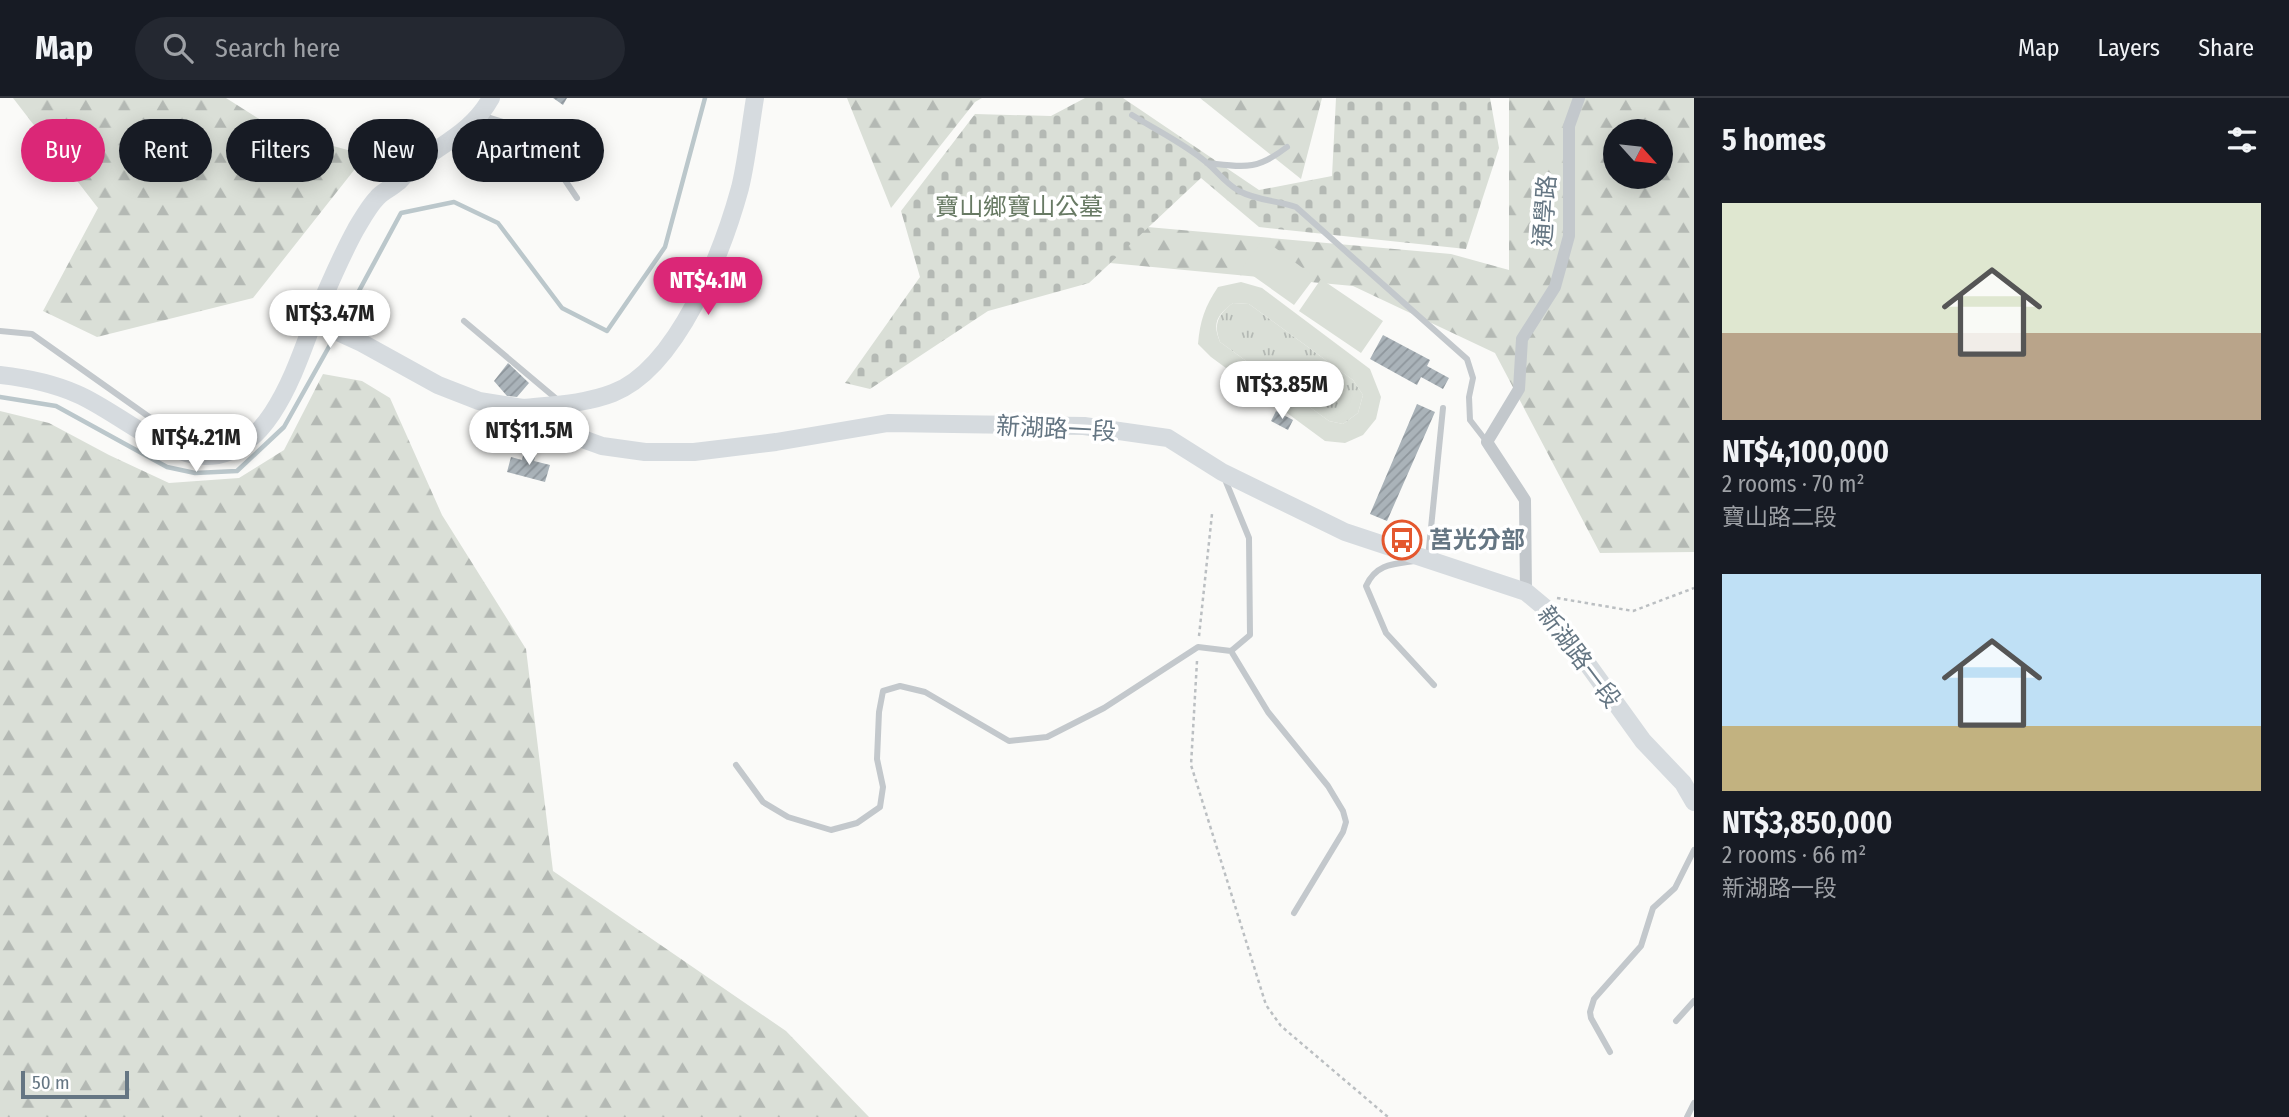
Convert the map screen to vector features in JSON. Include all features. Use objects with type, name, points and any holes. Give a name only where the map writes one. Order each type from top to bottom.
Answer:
[{"type":"street","points":[[0,375],[35,379],[78,394],[171,447],[204,456],[227,452],[249,439],[266,421],[288,388],[314,321],[356,229],[376,198],[398,182],[407,171],[482,115],[491,98]]},
{"type":"street","points":[[523,408],[562,404],[615,393],[633,382],[661,357],[683,324],[708,277],[727,229],[740,186],[755,98]]},
{"type":"street","name":"通學路","points":[[1487,442],[1518,389],[1522,339],[1555,287],[1569,236],[1569,125],[1579,98]]},
{"type":"street","name":"新湖路一段","points":[[314,321],[362,343],[438,385],[479,401],[523,408],[555,429],[602,446],[645,452],[694,452],[776,442],[888,423],[1084,426],[1168,438],[1222,472],[1345,532],[1527,592],[1550,612],[1643,741],[1683,783],[1694,802]]},
{"type":"street","points":[[1487,442],[1525,500],[1527,592]]},
{"type":"lane","points":[[482,115],[532,131],[576,198]]},
{"type":"lane","points":[[1132,115],[1207,163],[1220,178],[1238,190],[1261,201],[1277,201],[1296,206],[1467,359],[1474,379],[1469,397],[1470,420],[1487,442]]},
{"type":"lane","points":[[1207,163],[1256,166],[1271,160],[1287,147]]},
{"type":"lane","points":[[464,321],[562,404]]},
{"type":"lane","points":[[0,331],[32,334],[204,456]]},
{"type":"lane","points":[[1434,685],[1386,633],[1366,586],[1371,575],[1390,564],[1428,559],[1443,408]]},
{"type":"lane","points":[[736,765],[763,802],[788,817],[831,830],[857,823],[880,807],[883,787],[877,759],[879,712],[883,691],[900,685],[925,692],[1009,741],[1047,737],[1104,708],[1198,647],[1231,651],[1250,635],[1249,538],[1222,472]]},
{"type":"lane","points":[[1231,651],[1268,712],[1328,786],[1343,811],[1346,822],[1343,832],[1294,913]]},
{"type":"lane","points":[[1610,1052],[1591,1018],[1594,999],[1641,946],[1653,908],[1675,888],[1694,850]]},
{"type":"lane","points":[[1676,1021],[1694,1001]]},
{"type":"lane","points":[[1687,1117],[1694,1103]]},
{"type":"path","points":[[1212,514],[1198,647],[1191,765],[1266,1005],[1281,1026],[1388,1117]]},
{"type":"path","points":[[1553,597],[1633,611],[1694,589]]},
{"type":"green space","points":[[13,98],[226,98],[259,119],[226,119],[226,182],[334,182],[334,146],[348,150],[348,178],[253,298],[97,337],[43,311],[98,208],[78,182],[105,182],[105,119],[29,119]]},
{"type":"green space","points":[[847,98],[982,98],[975,102],[891,208]]},
{"type":"green space","name":"寶山鄉寶山公墓","points":[[1085,98],[1123,98],[1259,190],[1332,176],[1336,98],[1490,98],[1499,148],[1466,249],[1259,227],[1201,178],[1089,283],[988,311],[870,389],[845,383],[920,277],[901,211],[975,114],[1051,116]]},
{"type":"green space","points":[[1200,98],[1322,98],[1301,179]]},
{"type":"green space","points":[[1509,98],[1694,98],[1694,552],[1600,553],[1495,353],[1353,286],[1110,263],[1136,226],[1451,254],[1509,270]]},
{"type":"green space","points":[[1263,239],[1315,277],[1294,305],[1242,268]]},
{"type":"green space","points":[[1321,279],[1383,321],[1361,353],[1299,311]]},
{"type":"green space","points":[[1241,282],[1262,288],[1370,369],[1381,397],[1376,419],[1363,435],[1345,443],[1325,441],[1211,357],[1198,344],[1204,314],[1218,287]],"holes":[[[1233,303],[1249,304],[1353,380],[1363,395],[1358,413],[1343,424],[1329,421],[1220,342],[1216,324],[1223,311]]]},
{"type":"green space","points":[[1233,303],[1249,304],[1353,380],[1363,395],[1358,413],[1343,424],[1329,421],[1220,342],[1218,320]]},
{"type":"green space","points":[[323,374],[362,381],[390,398],[442,515],[526,649],[553,871],[786,1031],[869,1117],[0,1117],[0,411],[49,423],[169,483],[239,478],[284,450]]},
{"type":"building","points":[[553,98],[567,98],[563,105]]},
{"type":"building","points":[[1383,335],[1430,360],[1427,366],[1449,378],[1443,389],[1421,377],[1417,385],[1370,359]]},
{"type":"building","points":[[508,363],[529,383],[517,397],[507,396],[494,381]]},
{"type":"building","points":[[1417,404],[1435,412],[1387,521],[1370,514]]},
{"type":"building","points":[[1276,411],[1293,420],[1288,430],[1271,421]]},
{"type":"building","points":[[524,451],[536,454],[534,461],[550,465],[545,482],[507,472],[511,457],[522,460]]},
{"type":"waterway","points":[[339,328],[401,213],[454,202],[498,223],[562,308],[607,331],[665,247],[705,98]]},
{"type":"waterway","points":[[0,397],[56,406],[167,467],[195,473],[237,471],[284,427],[335,336]]},
{"type":"place","name":"莒光分部","points":[[1402,540]]}]
